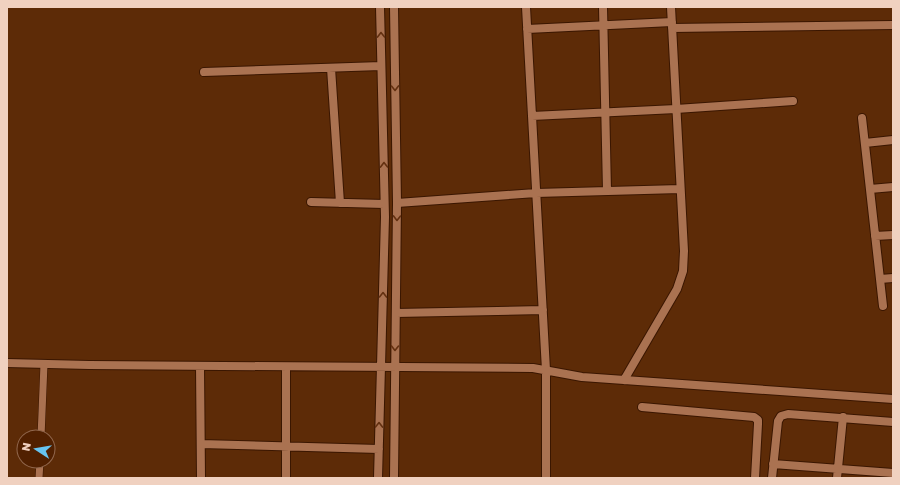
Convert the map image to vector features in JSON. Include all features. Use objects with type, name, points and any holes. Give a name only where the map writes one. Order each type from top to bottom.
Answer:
[{"type":"street","points":[[378,478],[384,204],[380,7]]},
{"type":"street","points":[[394,7],[397,202],[394,478]]},
{"type":"street","points":[[526,7],[546,370],[546,478]]},
{"type":"street","points":[[603,7],[608,191]]},
{"type":"street","points":[[624,380],[677,289],[683,271],[684,251],[671,7]]},
{"type":"street","points":[[527,29],[604,25],[893,25]]},
{"type":"street","points":[[204,72],[381,66]]},
{"type":"street","points":[[331,68],[340,203]]},
{"type":"street","points":[[532,116],[676,109],[793,101]]},
{"type":"street","points":[[862,118],[883,306]]},
{"type":"street","points":[[865,143],[893,140]]},
{"type":"street","points":[[870,189],[893,187]]},
{"type":"street","points":[[397,202],[536,193],[680,189]]},
{"type":"street","points":[[311,202],[384,204]]},
{"type":"street","points":[[875,236],[893,234]]},
{"type":"street","points":[[880,279],[893,278]]},
{"type":"street","points":[[396,313],[543,310]]},
{"type":"street","points":[[7,363],[381,368],[533,368],[582,377],[893,399]]},
{"type":"street","points":[[200,366],[201,478]]},
{"type":"street","points":[[286,367],[286,478]]},
{"type":"street","points":[[642,407],[754,417],[758,420],[754,478]]},
{"type":"street","points":[[772,478],[778,421],[781,416],[788,414],[893,422]]},
{"type":"street","points":[[837,478],[843,418]]},
{"type":"street","points":[[201,444],[379,449]]},
{"type":"street","points":[[773,464],[893,473]]},
{"type":"lane","points":[[41,429],[44,364]]}]
